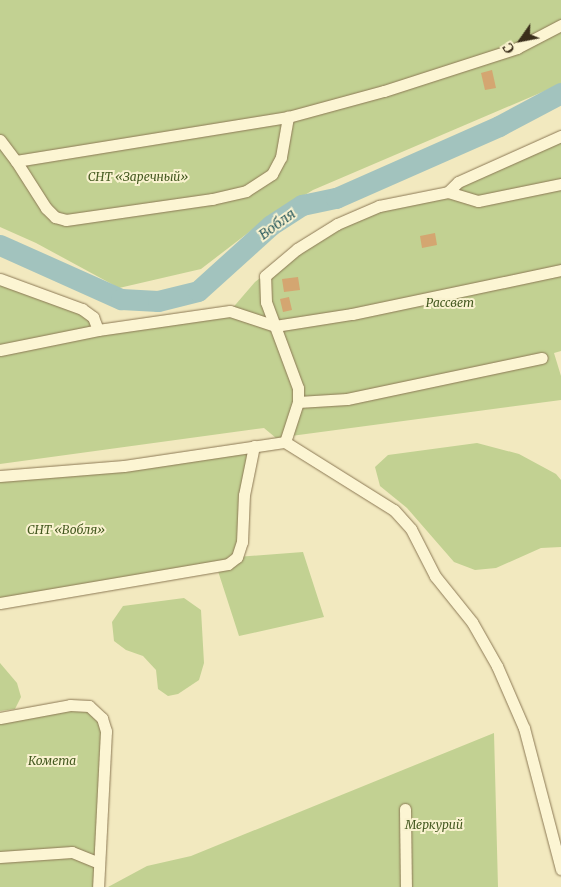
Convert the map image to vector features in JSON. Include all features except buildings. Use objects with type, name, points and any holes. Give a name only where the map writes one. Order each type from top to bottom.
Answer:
[{"type":"street","points":[[16,162],[288,117],[384,91],[517,48],[561,25]]},
{"type":"street","points":[[0,140],[46,208],[55,217],[66,220],[212,199],[246,190],[272,174],[281,157],[288,117]]},
{"type":"street","points":[[448,192],[458,182],[561,136]]},
{"type":"street","points":[[284,442],[298,402],[298,388],[266,302],[265,276],[297,250],[337,224],[379,206],[448,192],[478,201],[561,184]]},
{"type":"street","points":[[0,350],[98,330],[230,311],[275,326],[352,314],[561,270]]},
{"type":"street","points":[[0,280],[82,310],[93,317],[98,330]]},
{"type":"street","points":[[298,402],[347,399],[542,358]]},
{"type":"street","points":[[0,476],[124,466],[284,442],[394,510],[411,529],[435,576],[472,622],[497,666],[524,728],[561,869]]},
{"type":"street","points":[[0,603],[228,564],[237,557],[242,542],[244,495],[254,446]]},
{"type":"street","points":[[0,718],[70,705],[89,706],[102,718],[106,731],[98,887]]},
{"type":"street","points":[[404,809],[406,887]]},
{"type":"street","points":[[0,857],[72,852],[99,864]]},
{"type":"green space","name":"СНТ «Заречный»","points":[[0,0],[561,0],[561,84],[313,190],[270,216],[201,269],[119,288],[36,243],[0,227]]},
{"type":"green space","name":"Рассвет","points":[[561,136],[561,351],[554,353],[561,376],[561,400],[276,438],[264,428],[0,464],[0,279],[82,309],[98,330],[230,311],[255,282],[297,249],[379,206],[448,192]]},
{"type":"green space","points":[[477,443],[519,454],[556,474],[561,480],[561,547],[541,548],[496,568],[475,570],[454,562],[407,508],[380,486],[375,467],[388,455]]},
{"type":"green space","name":"СНТ «Вобля»","points":[[254,446],[237,557],[303,552],[324,617],[239,636],[217,568],[0,603],[0,476]]},
{"type":"green space","points":[[184,598],[201,610],[204,663],[199,680],[178,694],[168,696],[158,689],[156,670],[143,656],[126,650],[114,641],[112,622],[123,606]]},
{"type":"green space","points":[[0,663],[17,683],[21,697],[15,709],[0,711]]},
{"type":"green space","name":"Комета","points":[[89,706],[102,718],[98,887],[0,887],[0,718]]},
{"type":"green space","name":"Меркурий","points":[[494,733],[498,887],[108,887],[147,866],[191,856]]},
{"type":"waterway","name":"Вобля","points":[[0,245],[121,299],[158,301],[198,291],[271,225],[302,205],[336,198],[499,126],[561,93]]}]
